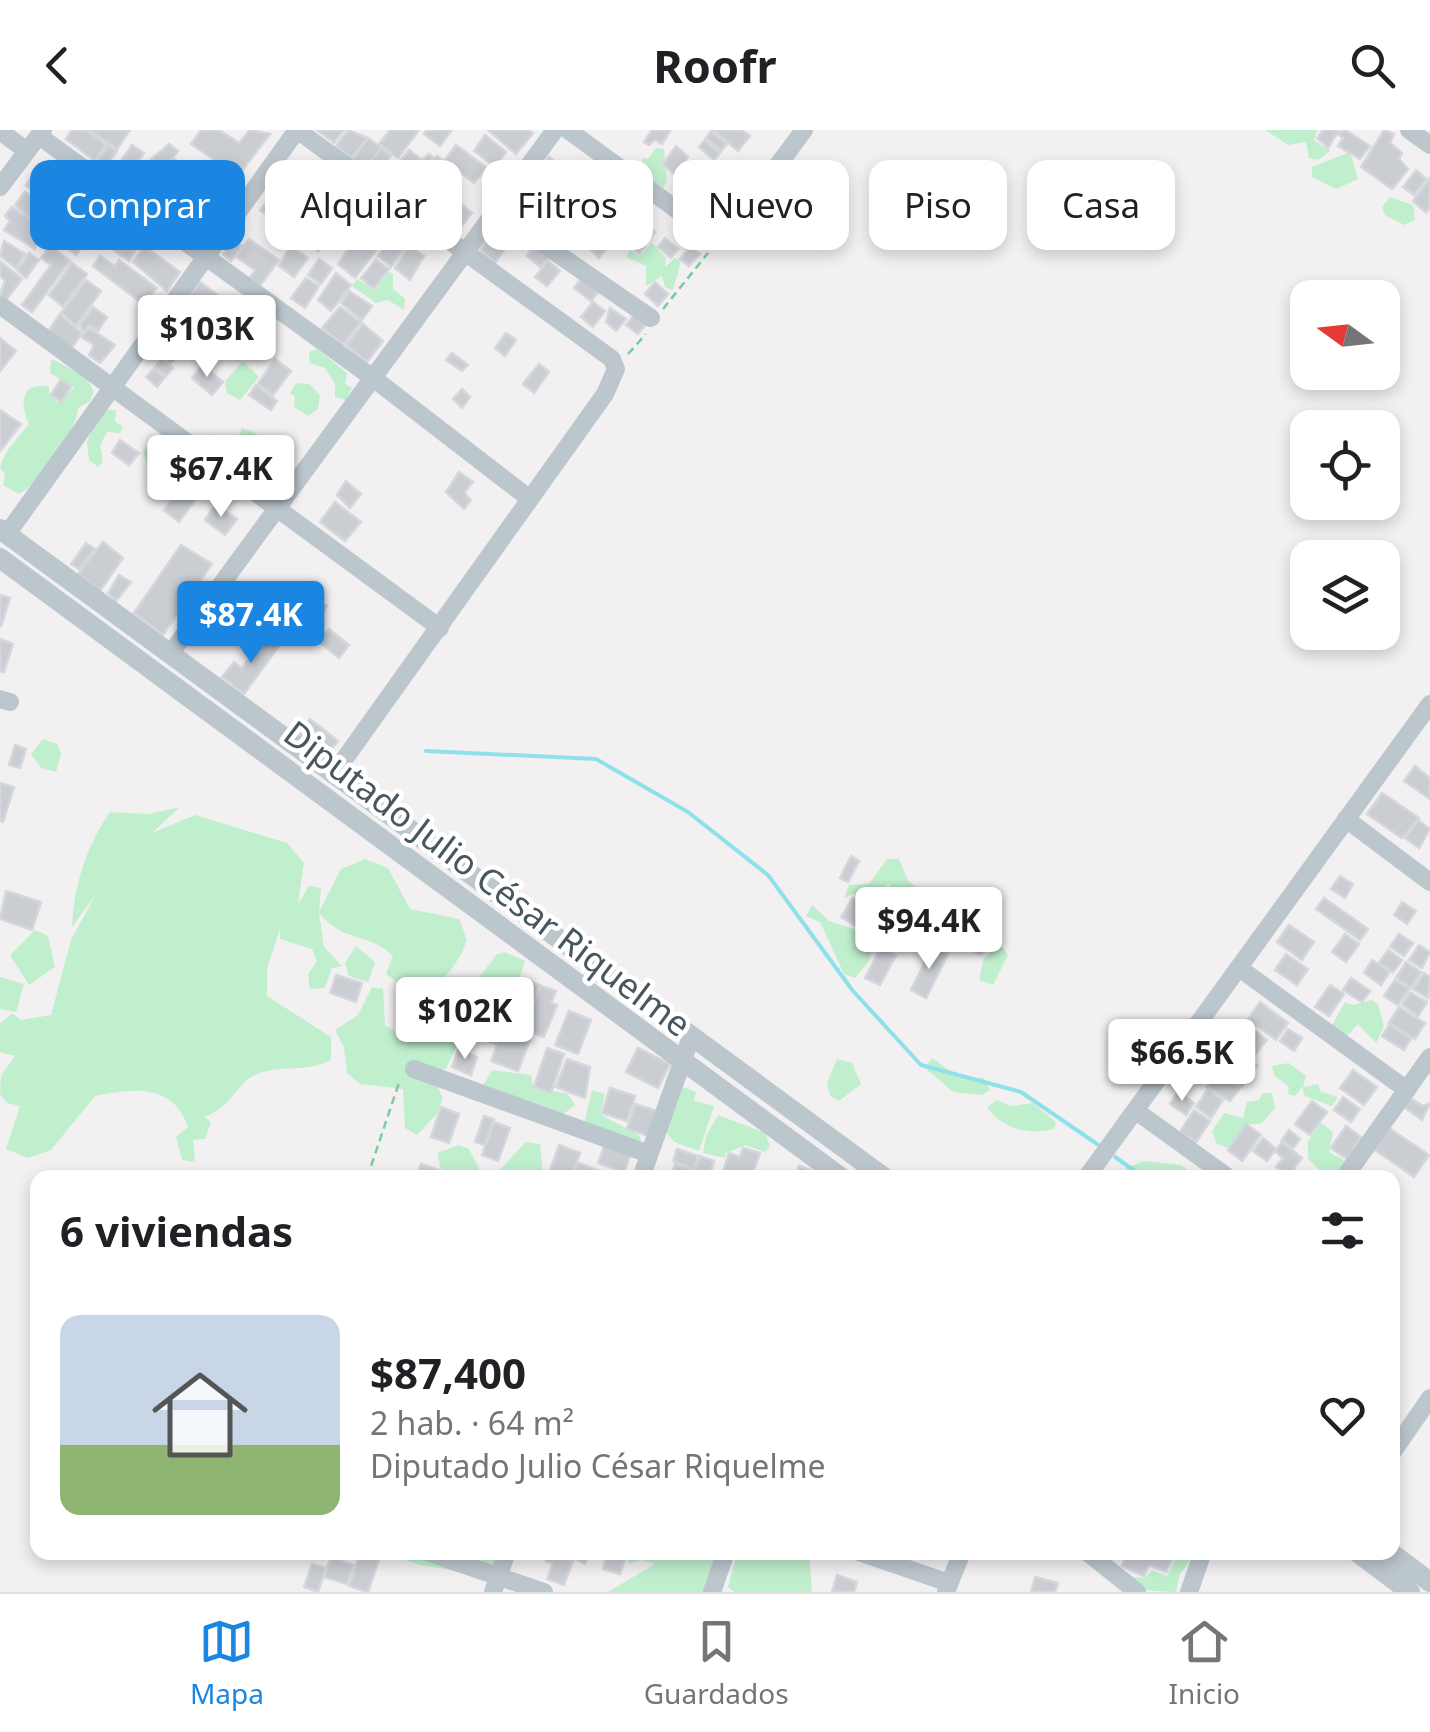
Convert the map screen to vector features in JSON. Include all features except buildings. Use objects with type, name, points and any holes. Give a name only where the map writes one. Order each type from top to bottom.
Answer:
[{"type":"street","points":[[4,560],[9,536],[204,256],[298,130],[612,359],[616,370],[610,385],[333,775]]},
{"type":"street","points":[[533,160],[555,130]]},
{"type":"street","points":[[568,130],[673,207]]},
{"type":"street","points":[[782,160],[804,130]]},
{"type":"street","points":[[1408,130],[1430,145]]},
{"type":"street","points":[[0,131],[36,139],[373,378],[530,499]]},
{"type":"street","points":[[0,187],[36,139]]},
{"type":"street","points":[[170,654],[482,229]]},
{"type":"street","points":[[552,250],[651,318]]},
{"type":"street","points":[[0,305],[279,506],[440,628]]},
{"type":"street","name":"Diputado Julio César Riquelme","points":[[9,536],[690,1037],[857,1168]]},
{"type":"street","name":"Diputado Julio César Riquelme","points":[[4,560],[831,1170]]},
{"type":"street","points":[[1092,1170],[1430,704]]},
{"type":"street","points":[[1346,819],[1430,882]]},
{"type":"street","points":[[1239,968],[1407,1090]]},
{"type":"street","points":[[643,1170],[690,1037]]},
{"type":"street","points":[[1350,1170],[1428,1063]]},
{"type":"street","points":[[414,1069],[649,1154]]},
{"type":"street","points":[[1136,1111],[1218,1170]]},
{"type":"street","points":[[1400,1441],[1430,1398]]},
{"type":"street","points":[[444,1560],[496,1584],[544,1592]]},
{"type":"street","points":[[496,1584],[504,1560]]},
{"type":"street","points":[[712,1592],[723,1560]]},
{"type":"street","points":[[879,1560],[948,1588],[959,1560]]},
{"type":"street","points":[[1097,1560],[1137,1592]]},
{"type":"street","points":[[1189,1592],[1200,1560]]},
{"type":"street","points":[[1373,1560],[1423,1584]]},
{"type":"street","points":[[1398,1560],[1423,1584]]},
{"type":"path","points":[[612,359],[639,345],[651,326],[651,318],[710,250]]},
{"type":"path","points":[[370,1170],[397,1083],[414,1069]]},
{"type":"green space","points":[[1265,130],[1317,130],[1314,140],[1330,151],[1318,160],[1309,158],[1306,142],[1288,145]]},
{"type":"green space","points":[[656,148],[664,149],[667,181],[663,189],[653,182],[653,160],[642,160]]},
{"type":"green space","points":[[1350,152],[1358,179],[1336,189],[1312,177],[1312,167]]},
{"type":"green space","points":[[1390,197],[1413,205],[1415,220],[1404,225],[1385,215],[1382,207]]},
{"type":"green space","points":[[653,244],[666,258],[665,267],[675,258],[681,262],[673,290],[665,287],[662,276],[646,286],[646,266],[626,257],[630,250],[639,256],[645,250],[653,250]]},
{"type":"green space","points":[[389,272],[393,274],[393,289],[405,299],[404,310],[388,300],[376,303],[352,286],[357,279],[375,290]]},
{"type":"green space","points":[[317,349],[347,373],[345,384],[352,388],[346,400],[335,397],[335,384],[325,368],[310,363],[309,352]]},
{"type":"green space","points":[[51,359],[86,376],[94,392],[89,402],[78,408],[56,455],[19,494],[3,485],[5,474],[0,468],[8,450],[29,424],[25,396],[32,388],[49,387],[49,395],[59,403],[74,388],[50,373]]},
{"type":"green space","points":[[243,361],[259,377],[240,400],[227,393],[225,381]]},
{"type":"green space","points":[[296,383],[309,384],[320,395],[318,409],[308,416],[294,407],[295,397],[290,393]]},
{"type":"green space","points":[[100,410],[116,410],[115,421],[123,427],[120,433],[107,432],[100,445],[103,462],[98,467],[89,460],[87,442]]},
{"type":"green space","points":[[242,428],[257,434],[257,444],[246,450],[238,470],[204,440],[214,434],[234,449]]},
{"type":"green space","points":[[154,436],[164,439],[165,452],[173,450],[180,460],[196,465],[193,477],[184,477],[179,466],[169,462],[164,469],[148,466],[143,452]]},
{"type":"green space","points":[[206,467],[220,471],[233,498],[227,508],[212,503],[212,492],[204,492],[200,478]]},
{"type":"green space","points":[[43,739],[57,744],[61,754],[56,772],[41,768],[31,754]]},
{"type":"green space","points":[[180,807],[152,833],[195,815],[287,843],[304,863],[298,904],[309,886],[321,888],[319,912],[341,869],[365,859],[388,868],[410,909],[459,919],[467,940],[461,954],[435,984],[413,987],[386,974],[393,956],[383,948],[347,934],[319,913],[324,947],[342,966],[332,968],[325,988],[310,989],[308,974],[317,961],[312,949],[280,939],[280,929],[267,969],[267,996],[331,1037],[331,1060],[251,1077],[223,1106],[205,1117],[211,1122],[205,1139],[193,1140],[195,1162],[182,1160],[176,1137],[188,1127],[173,1102],[138,1091],[95,1096],[51,1150],[28,1158],[6,1149],[20,1106],[7,1103],[0,1095],[1,1076],[15,1056],[0,1052],[0,1024],[12,1013],[21,1020],[51,1015],[71,940],[96,894],[72,927],[75,896],[94,839],[110,812],[148,814]]},
{"type":"green space","points":[[887,859],[899,859],[908,881],[938,904],[936,916],[945,930],[926,949],[917,948],[898,930],[913,906],[906,896],[896,906],[889,883],[874,897],[866,889],[844,898],[849,885],[869,884]]},
{"type":"green space","points":[[812,905],[829,921],[854,929],[861,940],[873,939],[869,961],[855,978],[844,974],[820,922],[806,916]]},
{"type":"green space","points":[[988,913],[999,926],[996,947],[1002,947],[1008,955],[993,985],[979,980],[984,958],[995,949],[978,945],[967,917]]},
{"type":"green space","points":[[35,930],[48,936],[55,967],[29,985],[10,955]]},
{"type":"green space","points":[[356,946],[375,962],[368,982],[349,976],[345,963]]},
{"type":"green space","points":[[504,952],[525,961],[519,980],[504,983],[505,990],[500,996],[486,993],[478,979],[496,955]]},
{"type":"green space","points":[[0,977],[24,984],[16,1012],[0,1009]]},
{"type":"green space","points":[[372,987],[383,989],[385,1025],[395,1032],[436,1023],[451,1025],[459,1040],[446,1069],[438,1071],[437,1086],[443,1098],[436,1115],[417,1135],[405,1128],[403,1089],[360,1084],[347,1073],[344,1047],[335,1030],[358,1015]]},
{"type":"green space","points":[[1371,1000],[1378,1004],[1384,1026],[1376,1043],[1358,1024],[1346,1037],[1330,1029],[1345,1002],[1353,1005]]},
{"type":"green space","points":[[1208,1049],[1228,1056],[1227,1066],[1209,1069],[1208,1082],[1201,1085],[1192,1075],[1199,1068],[1208,1069],[1200,1060],[1200,1051]]},
{"type":"green space","points":[[932,1058],[960,1078],[984,1078],[990,1090],[982,1095],[953,1092],[925,1068]]},
{"type":"green space","points":[[837,1059],[852,1063],[861,1084],[839,1101],[830,1096],[827,1083]]},
{"type":"green space","points":[[1289,1063],[1306,1076],[1303,1087],[1318,1084],[1321,1092],[1338,1097],[1332,1106],[1305,1096],[1302,1087],[1295,1096],[1288,1094],[1289,1087],[1275,1076],[1272,1066]]},
{"type":"green space","points":[[492,1070],[531,1075],[534,1089],[567,1093],[575,1105],[562,1115],[483,1086]]},
{"type":"green space","points":[[684,1087],[696,1092],[694,1101],[714,1106],[699,1151],[674,1142],[665,1131],[675,1096]]},
{"type":"green space","points":[[592,1090],[605,1094],[600,1114],[640,1136],[641,1143],[584,1124]]},
{"type":"green space","points":[[1262,1093],[1272,1093],[1275,1108],[1262,1123],[1246,1125],[1229,1148],[1217,1144],[1212,1131],[1224,1113],[1243,1118],[1247,1102],[1259,1100]]},
{"type":"green space","points":[[997,1100],[1010,1106],[1033,1103],[1056,1122],[1054,1129],[1025,1130],[1000,1121],[987,1107]]},
{"type":"green space","points":[[718,1115],[765,1133],[770,1146],[765,1152],[746,1145],[726,1153],[725,1158],[703,1153],[706,1136]]},
{"type":"green space","points":[[1321,1123],[1333,1132],[1329,1152],[1346,1161],[1342,1170],[1320,1170],[1308,1159],[1308,1141]]},
{"type":"green space","points":[[526,1142],[540,1144],[542,1170],[500,1170]]},
{"type":"green space","points":[[459,1145],[469,1149],[480,1170],[441,1170],[437,1153]]},
{"type":"green space","points":[[1144,1161],[1181,1165],[1187,1170],[1126,1170]]},
{"type":"green space","points":[[408,1560],[498,1560],[493,1581]]},
{"type":"green space","points":[[641,1560],[720,1560],[709,1592],[608,1592],[655,1564]]},
{"type":"green space","points":[[735,1560],[810,1560],[812,1592],[734,1592],[728,1587]]},
{"type":"green space","points":[[1175,1560],[1190,1560],[1180,1574],[1176,1592],[1136,1590],[1133,1577],[1145,1578],[1152,1570],[1167,1576]]},
{"type":"waterway","points":[[426,751],[596,759],[688,812],[768,875],[853,991],[921,1065],[1021,1092],[1100,1146]]},
{"type":"waterway","points":[[1115,1157],[1134,1170]]}]
